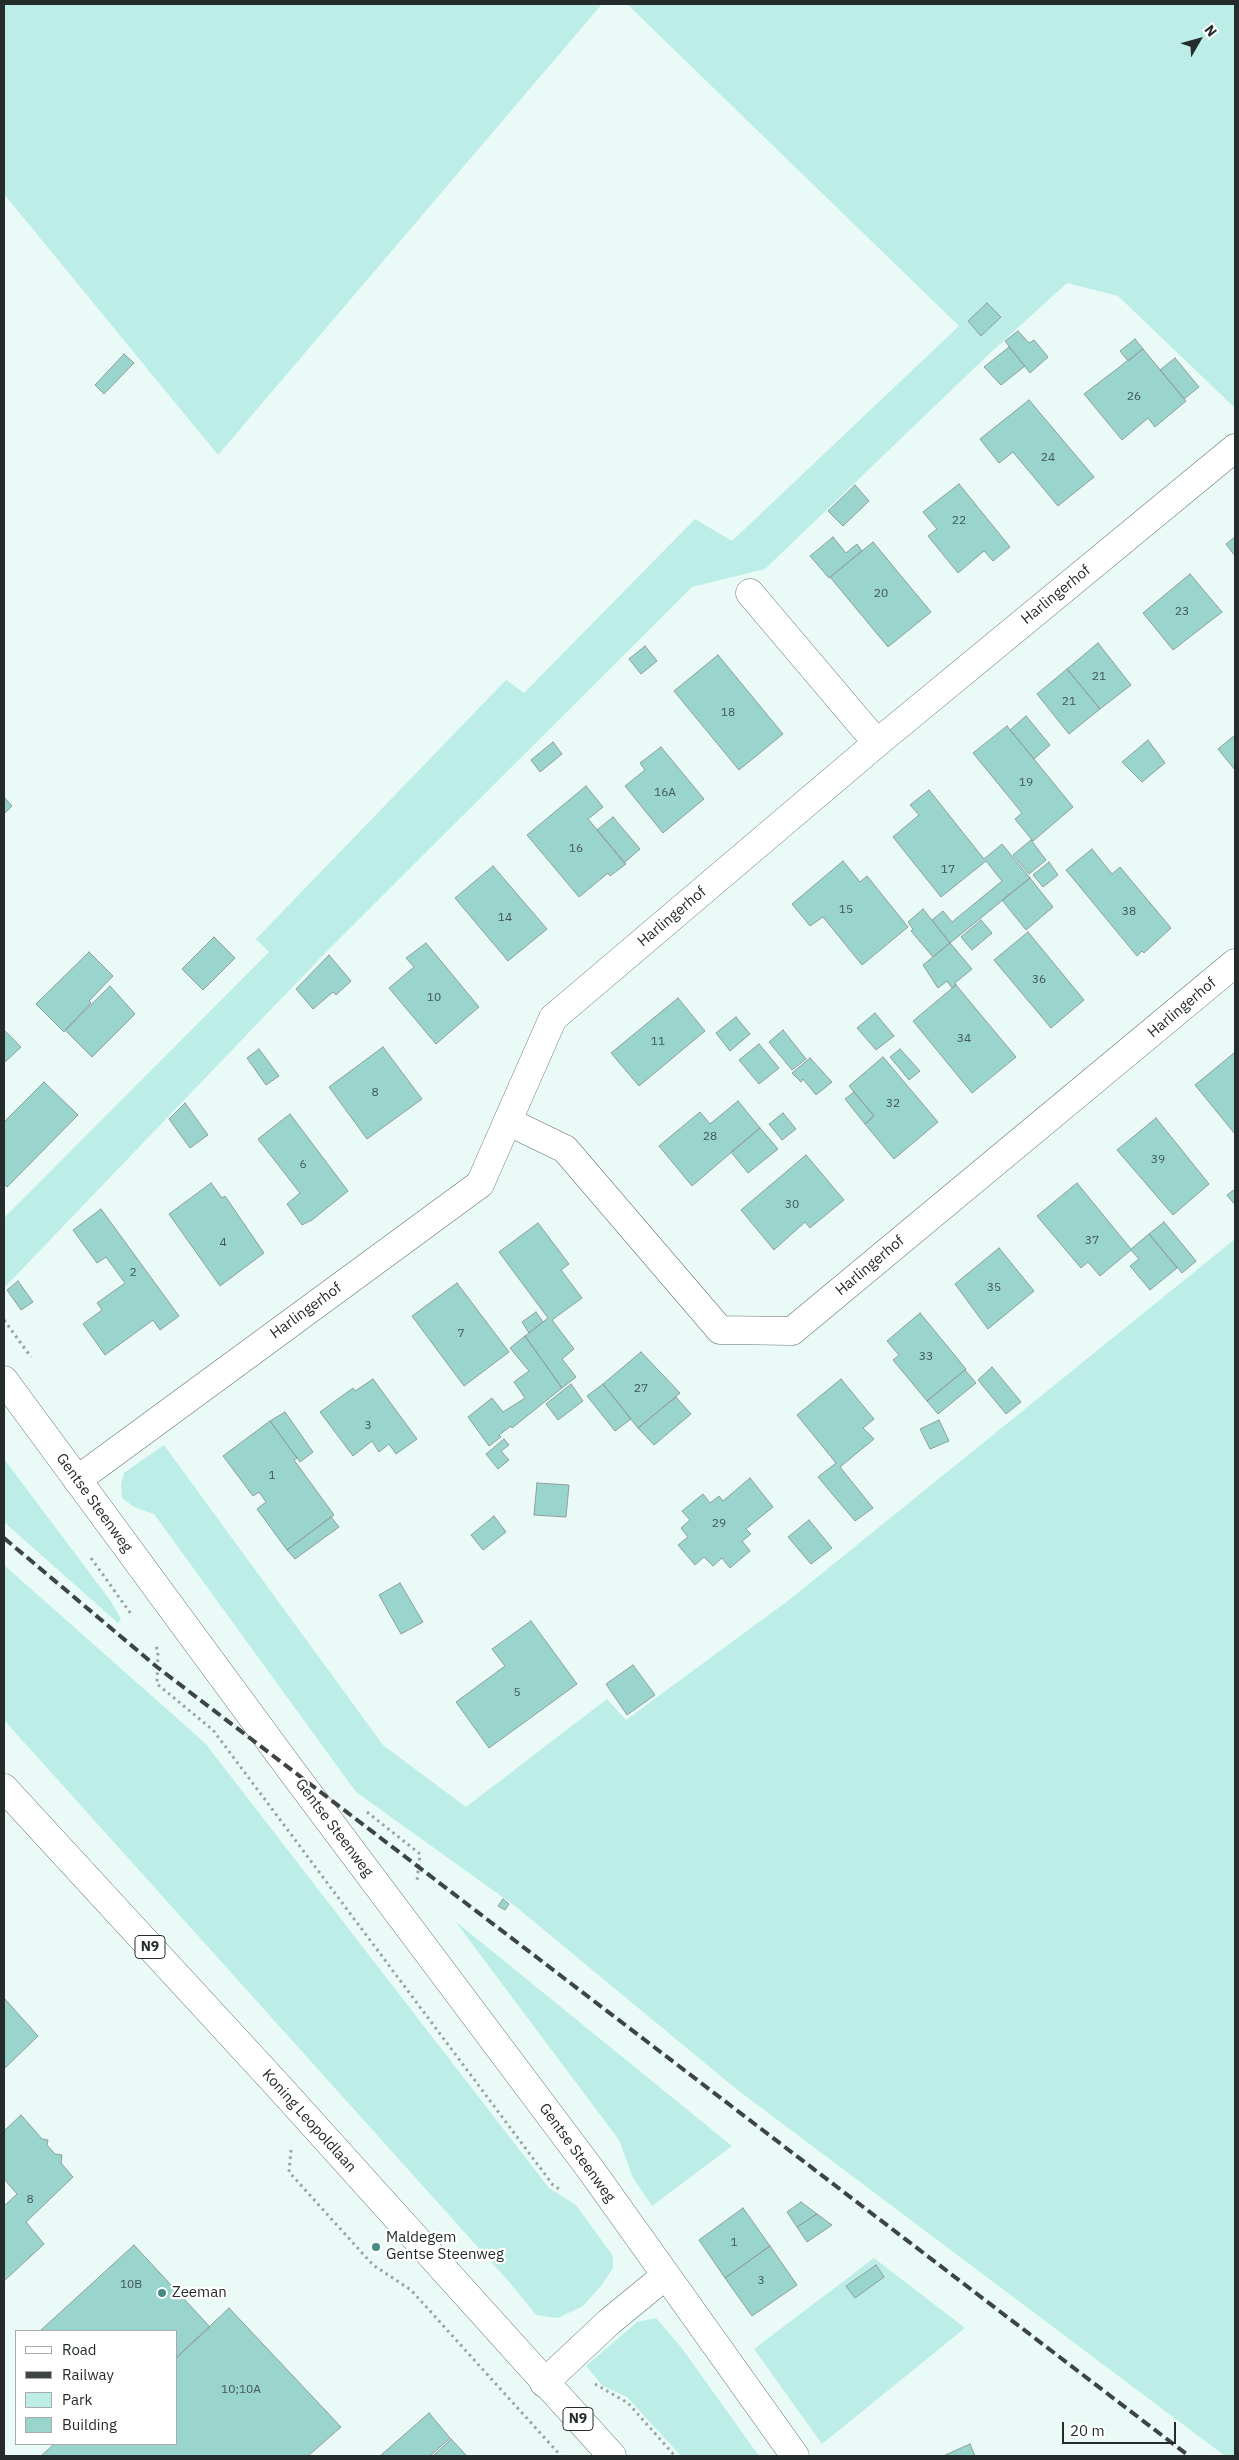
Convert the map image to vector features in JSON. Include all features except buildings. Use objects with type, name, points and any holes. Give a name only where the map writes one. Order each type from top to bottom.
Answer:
[{"type":"street","name":"Harlingerhof","points":[[77,1480],[480,1184],[509,1122],[553,1018],[877,743],[1235,448]]},
{"type":"street","points":[[750,593],[877,743]]},
{"type":"street","name":"Harlingerhof","points":[[509,1122],[565,1149],[720,1330],[792,1331],[1235,963]]},
{"type":"street","name":"Gentse Steenweg","points":[[4,1380],[591,2170],[795,2456]]},
{"type":"street","name":"Koning Leopoldlaan","points":[[4,1788],[297,2107],[544,2383],[612,2456]]},
{"type":"street","points":[[544,2383],[609,2322],[665,2276]]},
{"type":"path","points":[[297,2107],[289,2172],[374,2264],[410,2290],[562,2456]]},
{"type":"green space","points":[[4,4],[602,4],[218,455],[4,194]]},
{"type":"green space","points":[[627,4],[1235,4],[1235,408],[1118,296],[1067,283],[988,355],[765,569],[692,587],[325,953],[4,1288],[4,1218],[269,952],[256,939],[506,680],[524,693],[695,519],[732,541],[959,326]]},
{"type":"green space","points":[[1235,1239],[1235,2456],[1225,2456],[735,2088],[515,1906],[356,1792],[154,1514],[134,1507],[122,1498],[121,1484],[124,1473],[164,1445],[383,1745],[466,1807],[607,1699],[626,1720],[789,1600]]},
{"type":"green space","points":[[4,1459],[110,1600],[121,1619],[118,1623],[4,1522]]},
{"type":"green space","points":[[4,1565],[205,1743],[549,2188],[576,2205],[613,2256],[613,2268],[601,2286],[583,2306],[558,2318],[536,2315],[511,2284],[4,1720]]},
{"type":"green space","points":[[455,1921],[732,2146],[652,2206],[633,2178],[619,2140]]},
{"type":"green space","points":[[874,2258],[965,2328],[822,2444],[754,2349]]},
{"type":"green space","points":[[656,2318],[681,2347],[759,2456],[681,2456],[627,2397],[603,2386],[586,2366],[637,2322]]},
{"type":"railway","points":[[4,1538],[157,1667],[1189,2456]]},
{"type":"place","name":"Maldegem Gentse Steenweg","points":[[376,2247]]},
{"type":"place","name":"Zeeman","points":[[162,2293]]}]
